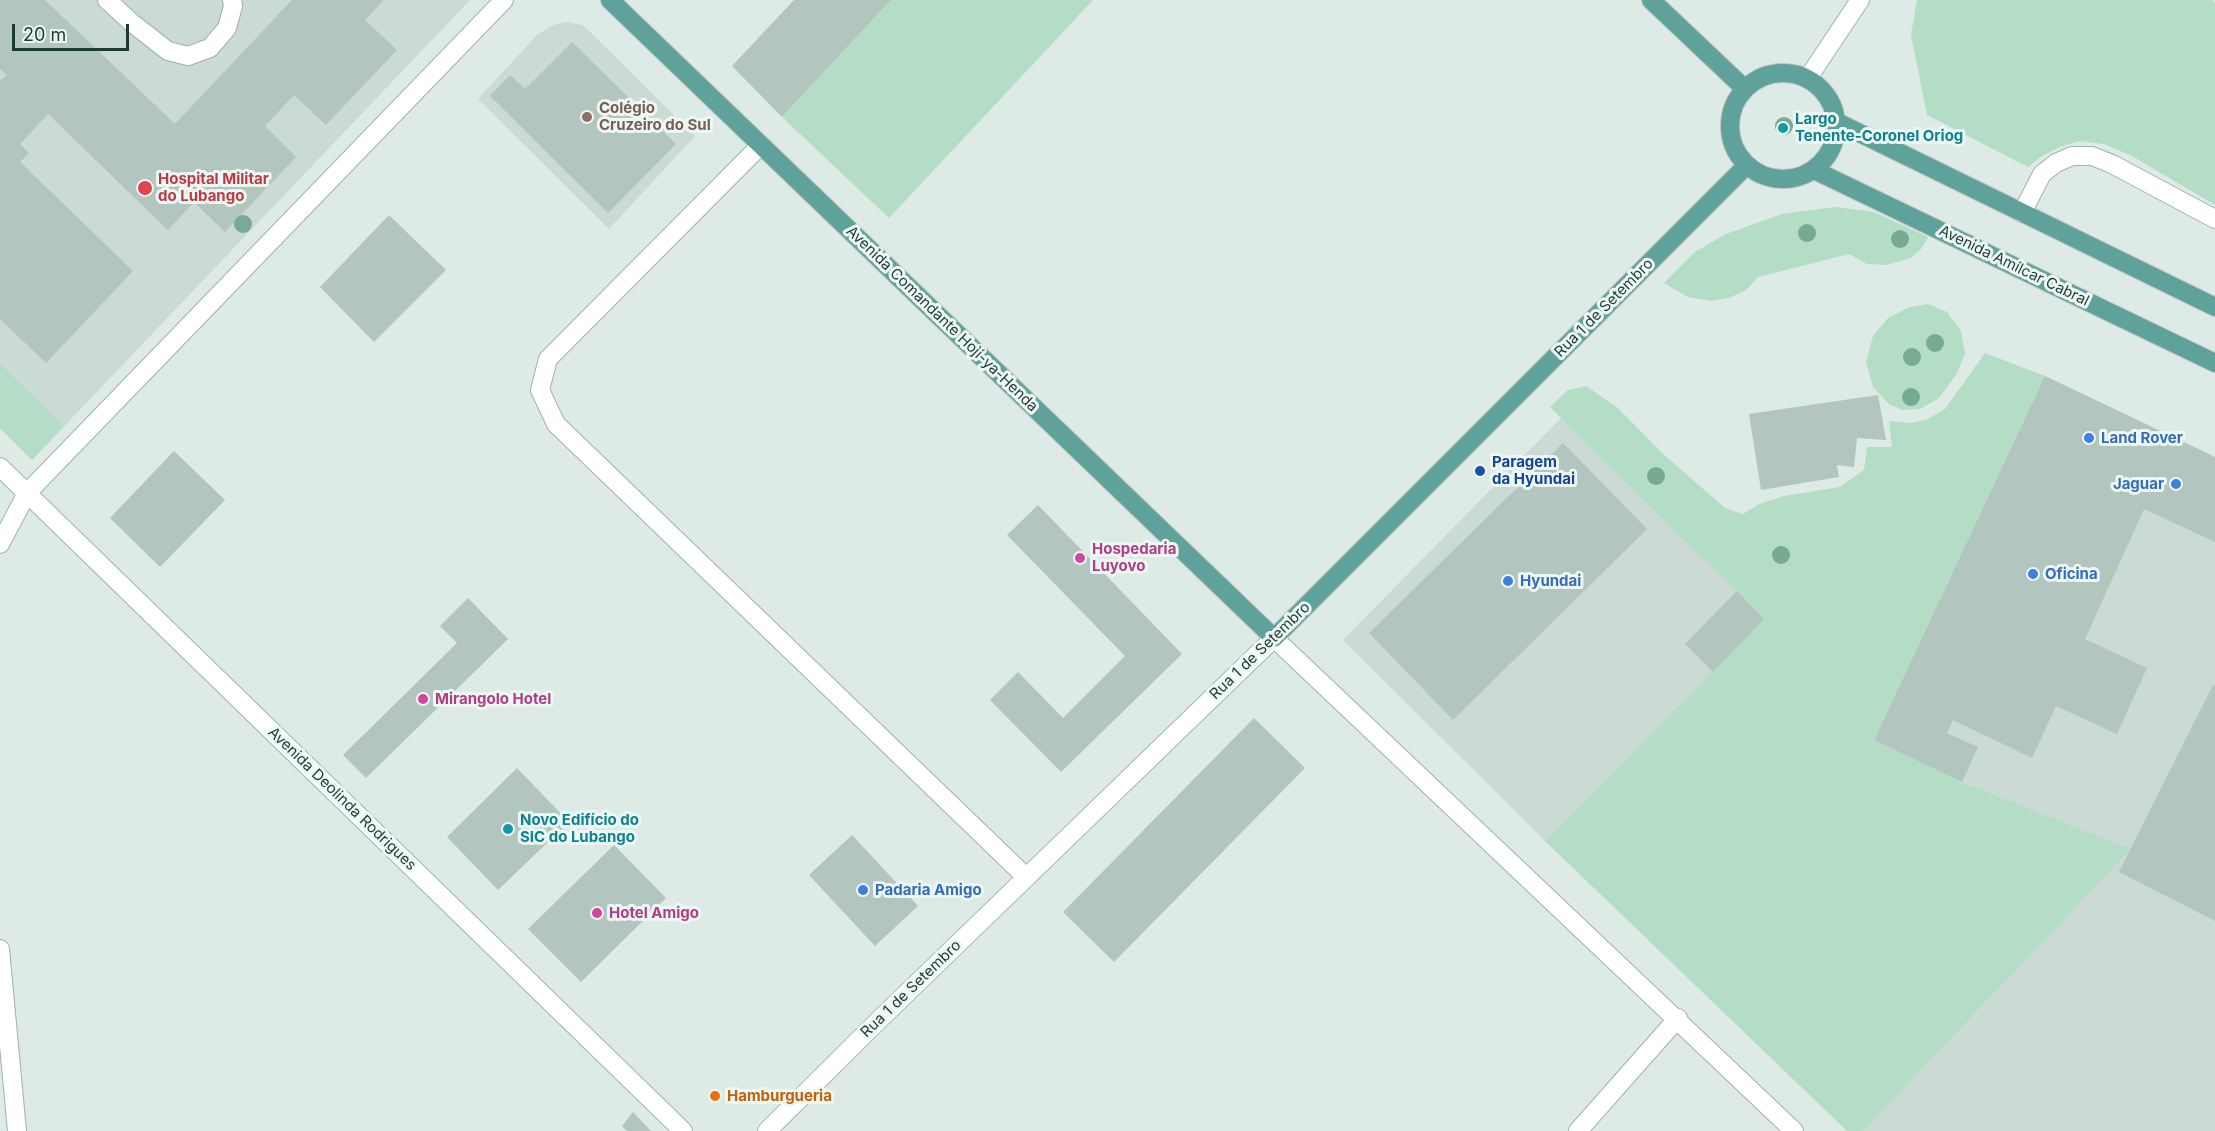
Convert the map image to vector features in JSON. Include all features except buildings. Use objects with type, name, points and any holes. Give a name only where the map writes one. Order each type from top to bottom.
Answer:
[{"type":"main road","name":"Avenida Comandante Hoji-ya-Henda","points":[[610,0],[1274,638]]},
{"type":"main road","points":[[1651,0],[1744,88]]},
{"type":"main road","points":[[1774,72],[1792,72],[1808,78],[1822,89],[1832,105],[1837,122],[1835,141],[1827,157],[1814,170],[1797,178],[1779,179],[1761,175],[1747,165],[1736,152],[1730,136],[1730,118],[1735,102],[1744,88],[1758,78],[1774,72]]},
{"type":"main road","points":[[1837,122],[2215,307]]},
{"type":"main road","name":"Rua 1 de Setembro","points":[[1274,638],[1747,165]]},
{"type":"main road","name":"Avenida Amílcar Cabral","points":[[1814,170],[2215,363]]},
{"type":"street","points":[[107,0],[168,51],[188,56],[210,48],[227,28],[233,6],[232,0]]},
{"type":"street","points":[[0,544],[27,493],[504,0]]},
{"type":"street","points":[[1808,78],[1860,0]]},
{"type":"street","points":[[760,145],[548,359],[540,390],[556,424],[1026,877]]},
{"type":"street","points":[[2022,213],[2042,174],[2056,163],[2072,156],[2092,156],[2112,164],[2215,219]]},
{"type":"street","name":"Avenida Deolinda Rodrigues","points":[[0,467],[683,1131]]},
{"type":"street","points":[[1274,638],[1678,1018],[1794,1131]]},
{"type":"street","name":"Rua 1 de Setembro","points":[[768,1131],[880,1019],[1274,638]]},
{"type":"street","points":[[0,949],[17,1131]]},
{"type":"street","points":[[1578,1131],[1678,1018]]},
{"type":"shaded area","name":"Hospital Militar do Lubango","points":[[0,0],[470,0],[32,460],[0,428]]},
{"type":"shaded area","name":"Colégio Cruzeiro do Sul","points":[[566,22],[583,25],[695,136],[609,229],[478,99],[537,35],[553,25]]},
{"type":"shaded area","points":[[2045,376],[2215,457],[2215,1131],[1863,1131],[2130,849],[1962,782],[1874,740]]},
{"type":"shaded area","points":[[1562,417],[1764,619],[1545,841],[1343,640]]},
{"type":"green space","points":[[891,0],[1093,0],[889,218],[782,117]]},
{"type":"green space","points":[[1917,0],[2212,0],[2215,3],[2215,205],[2132,156],[2104,144],[2080,141],[2060,147],[2042,156],[2028,167],[1927,115],[1911,35]]},
{"type":"green space","points":[[1835,207],[1874,212],[1928,237],[1921,249],[1911,258],[1886,265],[1867,264],[1849,254],[1758,277],[1746,290],[1729,298],[1711,301],[1688,297],[1664,283],[1695,252],[1726,234],[1782,214]]},
{"type":"green space","points":[[1928,304],[1947,312],[1961,331],[1965,354],[1956,375],[1939,398],[1920,409],[1902,410],[1889,404],[1873,387],[1866,362],[1873,336],[1888,318],[1910,307]]},
{"type":"green space","points":[[1985,353],[2045,376],[1874,740],[1962,782],[2131,849],[1863,1131],[1847,1131],[1545,841],[1764,619],[1550,407],[1568,390],[1586,386],[1618,408],[1662,453],[1725,508],[1743,514],[1759,504],[1784,496],[1840,487],[1864,470],[1867,447],[1892,447],[1889,421],[1909,423],[1926,420],[1945,409]]},
{"type":"green space","points":[[0,364],[64,426],[32,460],[0,428]]},
{"type":"place","name":"Colégio Cruzeiro do Sul","points":[[587,117]]},
{"type":"place","name":"Largo Tenente-Coronel Oriog","points":[[1783,128]]},
{"type":"place","name":"Hospital Militar do Lubango","points":[[145,188]]},
{"type":"place","name":"Land Rover","points":[[2089,438]]},
{"type":"place","name":"Paragem da Hyundai","points":[[1480,471]]},
{"type":"place","name":"Jaguar","points":[[2176,484]]},
{"type":"place","name":"Hospedaria Luyovo","points":[[1080,558]]},
{"type":"place","name":"Oficina","points":[[2033,574]]},
{"type":"place","name":"Hyundai","points":[[1508,581]]},
{"type":"place","name":"Mirangolo Hotel","points":[[423,699]]},
{"type":"place","name":"Novo Edifício do SIC do Lubango","points":[[508,829]]},
{"type":"place","name":"Padaria Amigo","points":[[863,890]]},
{"type":"place","name":"Hotel Amigo","points":[[597,913]]},
{"type":"place","name":"Hamburgueria","points":[[715,1096]]}]
